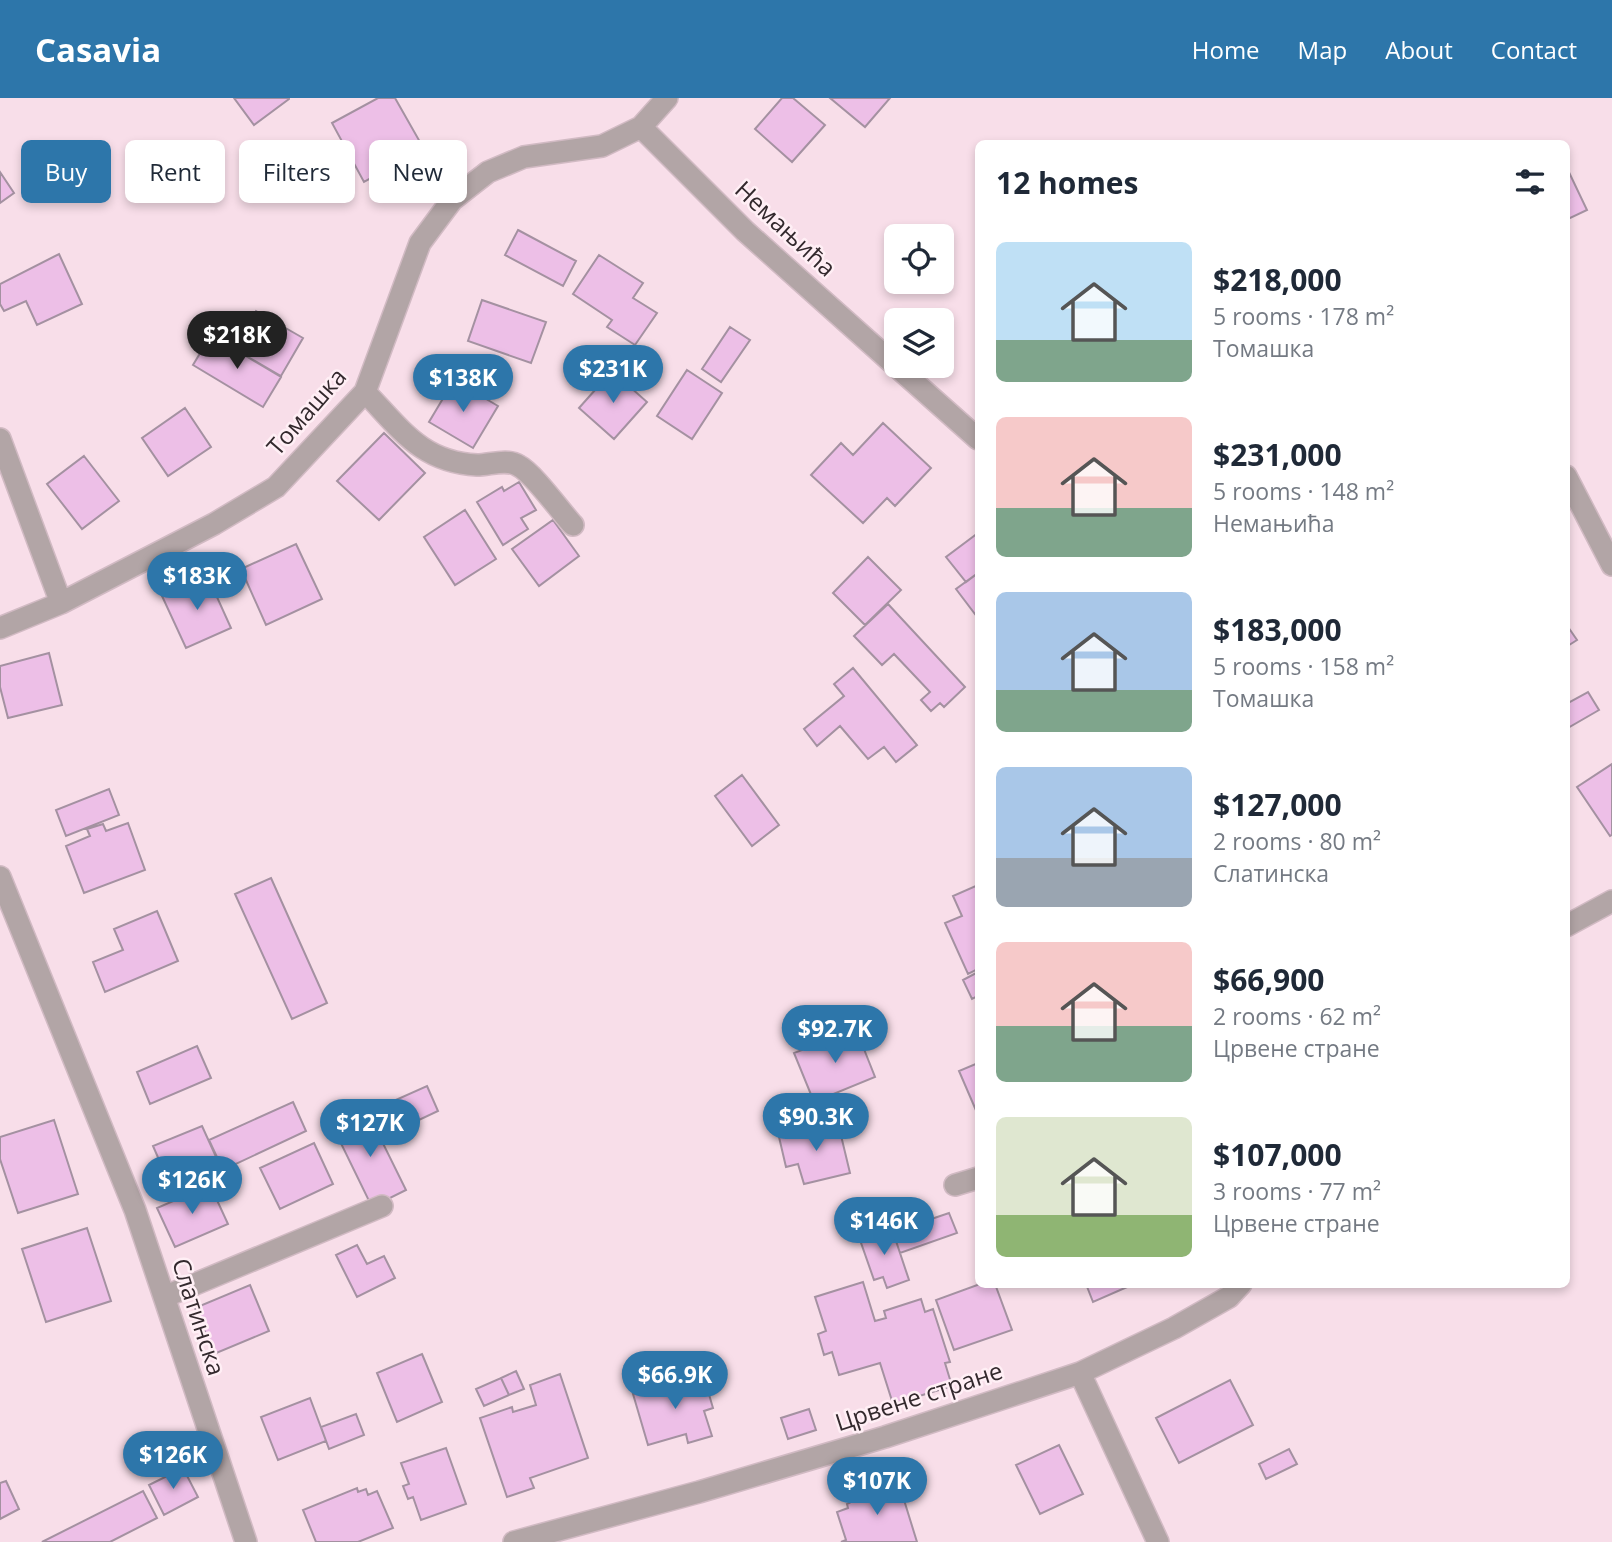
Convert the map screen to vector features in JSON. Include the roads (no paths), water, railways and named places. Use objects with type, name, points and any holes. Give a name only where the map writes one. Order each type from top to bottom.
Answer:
[{"type":"street","points":[[641,127],[667,98]]},
{"type":"street","name":"Немањића","points":[[641,127],[745,231],[884,355]]},
{"type":"street","name":"Томашка","points":[[0,628],[61,603],[214,524],[276,487],[365,391],[420,243],[452,200],[488,172],[524,157],[602,146],[641,127]]},
{"type":"street","name":"Немањића","points":[[909,378],[975,436]]},
{"type":"street","points":[[365,391],[422,451],[467,463],[506,462],[520,466],[573,525]]},
{"type":"street","points":[[0,439],[61,603]]},
{"type":"street","points":[[1570,484],[1612,565]]},
{"type":"street","name":"Слатинска","points":[[1,884],[135,1210],[246,1542]]},
{"type":"street","points":[[1570,924],[1612,901]]},
{"type":"street","points":[[955,1185],[975,1179]]},
{"type":"street","points":[[164,1297],[382,1206]]},
{"type":"street","name":"Црвене стране","points":[[514,1542],[859,1445],[1080,1373],[1174,1328],[1229,1297],[1237,1288]]},
{"type":"street","points":[[1080,1373],[1158,1542]]}]
